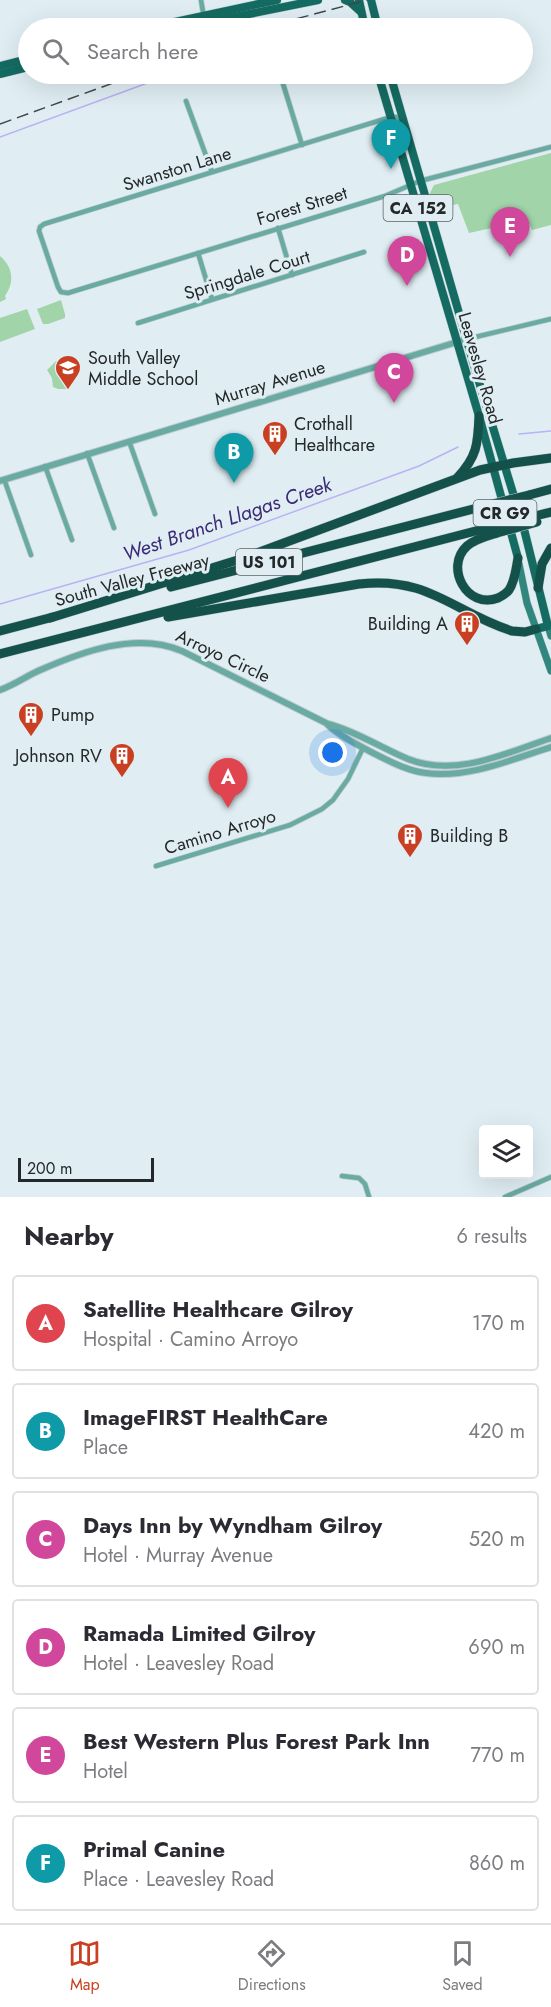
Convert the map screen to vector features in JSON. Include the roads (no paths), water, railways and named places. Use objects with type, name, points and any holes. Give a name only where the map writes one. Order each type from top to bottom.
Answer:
[{"type":"highway","name":"CA 152","points":[[455,479],[474,454],[478,443],[479,416]]},
{"type":"highway","points":[[50,618],[251,555],[492,467],[551,458]]},
{"type":"highway","name":"South Valley Freeway","points":[[0,631],[551,489]]},
{"type":"highway","name":"US 101","points":[[0,654],[496,530],[551,514]]},
{"type":"highway","points":[[496,530],[472,542],[460,554],[459,577],[468,593],[485,600],[504,595],[514,578],[518,558]]},
{"type":"highway","points":[[538,588],[542,564],[551,548]]},
{"type":"highway","points":[[144,617],[166,617],[359,584],[392,582],[432,593],[512,632],[536,629]]},
{"type":"main road","points":[[209,18],[277,0]]},
{"type":"main road","points":[[211,18],[318,0]]},
{"type":"main road","points":[[345,0],[361,12]]},
{"type":"main road","points":[[359,0],[362,18]]},
{"type":"main road","points":[[371,0],[376,18]]},
{"type":"main road","points":[[0,66],[18,61]]},
{"type":"main road","points":[[0,74],[18,70]]},
{"type":"main road","name":"Leavesley Road","points":[[381,84],[479,416],[518,558],[526,598],[551,671]]},
{"type":"main road","name":"Leavesley Road","points":[[393,84],[527,539],[551,636]]},
{"type":"main road","points":[[536,629],[549,625]]},
{"type":"street","points":[[201,0],[205,18]]},
{"type":"street","points":[[283,84],[302,145]]},
{"type":"street","points":[[186,101],[212,172]]},
{"type":"street","points":[[391,117],[396,117],[400,128],[407,133]]},
{"type":"street","name":"Swanston Lane","points":[[62,293],[39,231],[44,224],[391,117]]},
{"type":"street","name":"Forest Street","points":[[62,293],[385,196],[420,181],[551,147]]},
{"type":"street","points":[[278,228],[292,275]]},
{"type":"street","name":"Springdale Court","points":[[138,322],[364,252]]},
{"type":"street","points":[[198,253],[212,299]]},
{"type":"street","name":"Murray Avenue","points":[[2,480],[467,339],[551,319]]},
{"type":"street","points":[[129,441],[155,514]]},
{"type":"street","points":[[87,453],[114,528]]},
{"type":"street","points":[[45,466],[72,540]]},
{"type":"street","points":[[2,480],[31,555]]},
{"type":"street","name":"Arroyo Circle","points":[[0,690],[55,664],[116,644],[156,643],[182,651],[328,724],[343,728],[410,760],[443,766],[482,761],[551,738]]},
{"type":"street","name":"Arroyo Circle","points":[[328,724],[337,733],[363,748],[397,765],[421,772],[444,774],[470,771],[551,747]]},
{"type":"street","name":"Camino Arroyo","points":[[156,866],[303,820],[333,800],[348,779],[363,748]]},
{"type":"street","points":[[342,1176],[359,1178],[369,1197]]},
{"type":"street","points":[[505,1197],[551,1177]]},
{"type":"waterway","points":[[0,137],[145,84]]},
{"type":"waterway","name":"West Branch Llagas Creek","points":[[519,434],[551,431]]},
{"type":"waterway","name":"West Branch Llagas Creek","points":[[0,604],[189,550],[419,466],[458,447]]},
{"type":"railway","points":[[300,18],[367,0]]},
{"type":"railway","points":[[0,124],[110,84]]},
{"type":"place","name":"Primal Canine","points":[[391,169]]},
{"type":"place","name":"Best Western Plus Forest Park Inn","points":[[510,257]]},
{"type":"place","name":"Ramada Limited Gilroy","points":[[407,286]]},
{"type":"place","name":"South Valley Middle School","points":[[68,391]]},
{"type":"place","name":"Days Inn by Wyndham Gilroy","points":[[394,403]]},
{"type":"place","name":"Crothall Healthcare","points":[[275,457]]},
{"type":"place","name":"ImageFIRST HealthCare","points":[[234,483]]},
{"type":"place","name":"Building A","points":[[467,647]]},
{"type":"place","name":"Pump","points":[[31,738]]},
{"type":"place","name":"Johnson RV","points":[[122,779]]},
{"type":"place","name":"Satellite Healthcare Gilroy","points":[[228,808]]},
{"type":"place","name":"Building B","points":[[410,859]]}]
